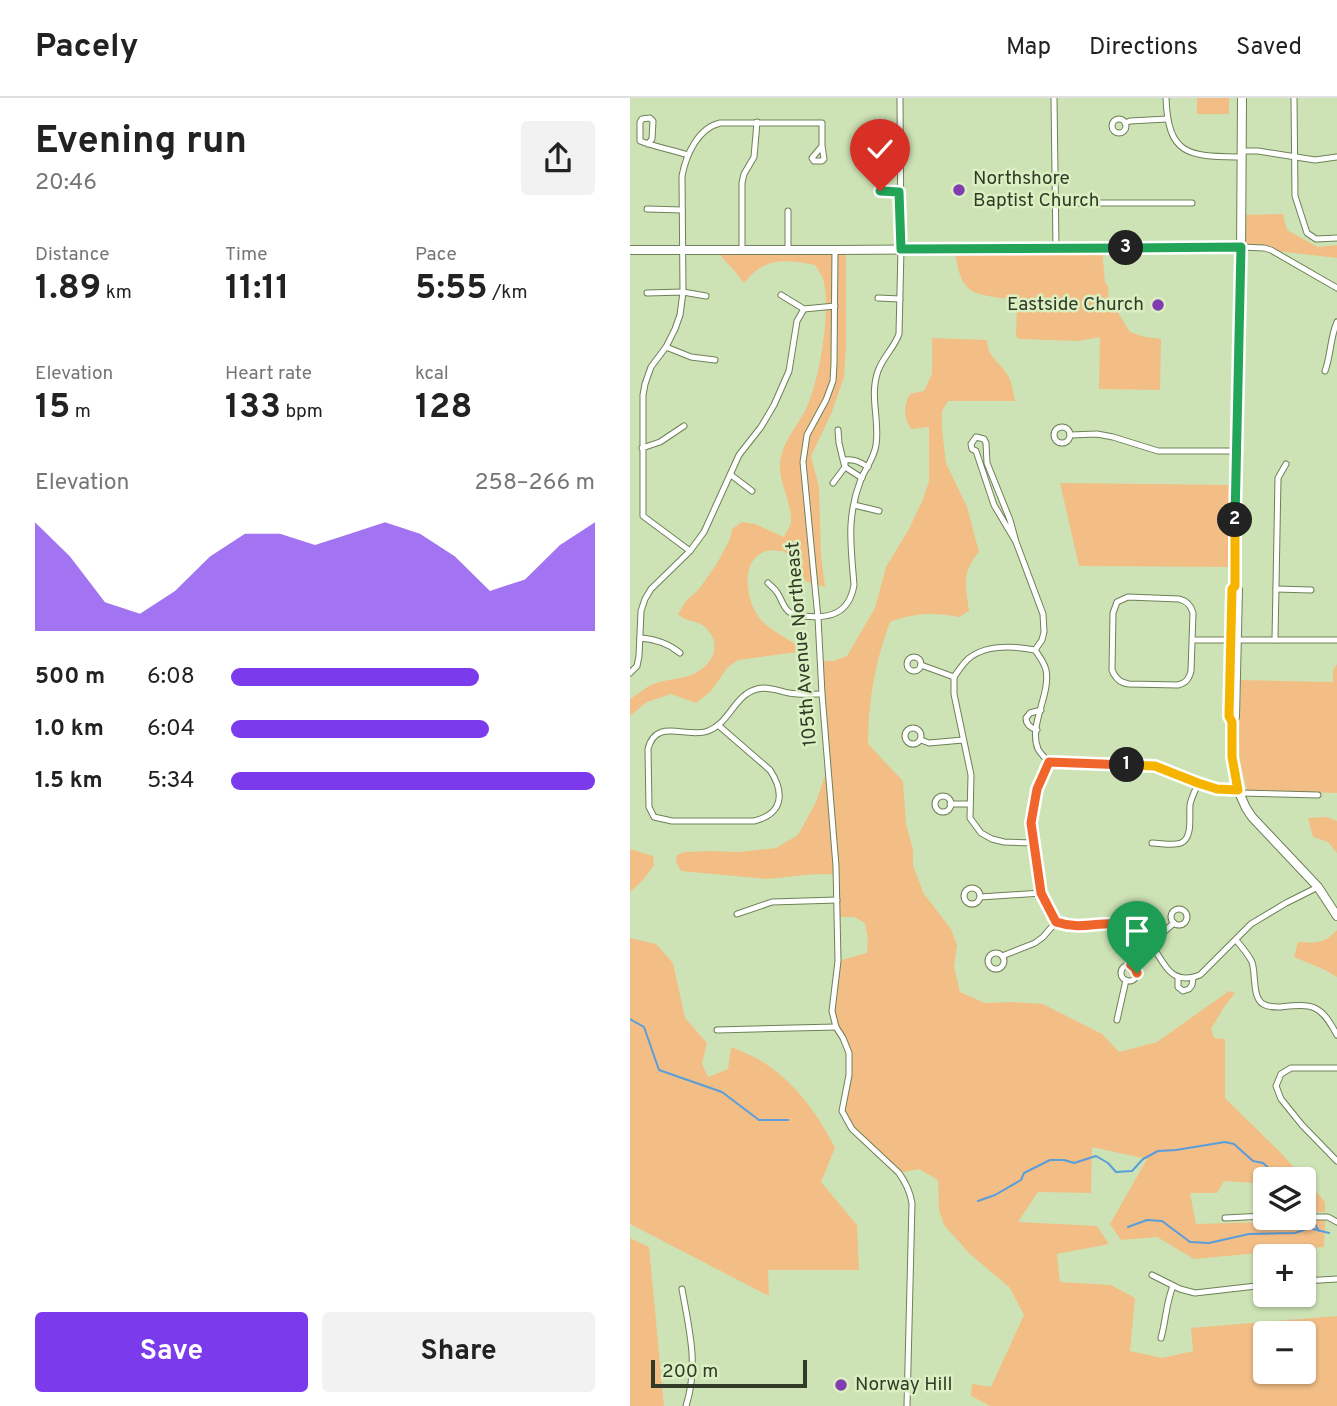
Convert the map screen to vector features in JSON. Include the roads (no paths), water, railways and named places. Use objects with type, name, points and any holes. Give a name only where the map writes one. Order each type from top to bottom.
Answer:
[{"type":"main road","points":[[1242,98],[1236,451],[1235,586],[1238,590],[1229,716],[1232,722],[1232,757],[1239,791],[1252,817],[1318,887],[1337,916]]},
{"type":"main road","points":[[630,250],[1241,247]]},
{"type":"street","points":[[768,583],[791,614],[818,618],[838,613],[847,606],[852,596],[854,585],[850,522],[862,478],[873,458],[877,435],[875,382],[884,359],[896,344],[899,334],[900,98]]},
{"type":"street","points":[[1054,98],[1056,249]]},
{"type":"street","points":[[1166,98],[1167,119],[1172,134],[1179,144],[1193,154],[1202,156],[1258,151],[1315,160],[1337,156]]},
{"type":"street","points":[[1294,98],[1294,196],[1307,233],[1316,239],[1337,238]]},
{"type":"street","points":[[648,144],[652,139],[653,121],[650,118],[640,122],[640,141],[648,144],[688,155]]},
{"type":"street","points":[[1125,122],[1167,119]]},
{"type":"street","points":[[742,249],[742,183],[754,157],[757,122]]},
{"type":"street","points":[[690,551],[643,516],[643,396],[651,367],[666,346],[680,315],[683,292],[684,164],[701,134],[710,125],[720,123],[822,123],[822,146]]},
{"type":"street","points":[[881,129],[900,130]]},
{"type":"street","points":[[880,191],[899,192]]},
{"type":"street","points":[[1055,203],[1192,203]]},
{"type":"street","points":[[647,209],[682,211]]},
{"type":"street","points":[[788,211],[788,249]]},
{"type":"street","points":[[1241,247],[1264,248],[1278,253],[1337,288]]},
{"type":"street","name":"105th Avenue Northeast","points":[[835,250],[832,381],[826,400],[807,435],[803,462],[818,618],[836,866],[838,961],[832,1011],[836,1027],[849,1053],[849,1075],[842,1111],[852,1129],[899,1173],[911,1194],[907,1406]]},
{"type":"street","points":[[646,293],[683,292],[706,296]]},
{"type":"street","points":[[781,295],[804,309],[835,306]]},
{"type":"street","points":[[878,298],[900,299]]},
{"type":"street","points":[[630,673],[637,666],[641,611],[645,599],[651,589],[690,551],[704,533],[739,455],[775,405],[789,371],[797,321],[804,309]]},
{"type":"street","points":[[1325,371],[1330,360],[1337,323]]},
{"type":"street","points":[[666,346],[691,357],[715,360]]},
{"type":"street","points":[[642,448],[660,442],[684,426]]},
{"type":"street","points":[[838,430],[845,466],[862,478]]},
{"type":"street","points":[[1070,435],[1113,437],[1158,451],[1236,451]]},
{"type":"street","points":[[1016,542],[994,505],[976,451],[972,449],[971,444],[976,437],[984,439],[986,443],[987,463],[1043,614],[1044,632],[1035,650]]},
{"type":"street","points":[[833,483],[845,466],[845,460],[860,462],[868,467]]},
{"type":"street","points":[[1275,640],[1278,478],[1286,464]]},
{"type":"street","points":[[731,475],[752,491]]},
{"type":"street","points":[[854,505],[879,511]]},
{"type":"street","points":[[1276,589],[1311,590]]},
{"type":"street","points":[[1128,597],[1179,598],[1188,603],[1193,613],[1193,639],[1191,671],[1185,683],[1124,684],[1115,677],[1112,670],[1113,614],[1117,603],[1128,597]]},
{"type":"street","points":[[640,638],[665,643],[680,653]]},
{"type":"street","points":[[1193,639],[1337,640]]},
{"type":"street","points":[[1034,843],[992,839],[981,834],[970,818],[971,775],[954,694],[954,677],[967,660],[978,652],[1011,647],[1035,650],[1042,660],[1046,681],[1037,740],[1039,750],[1049,762],[1155,766],[1217,789],[1318,795]]},
{"type":"street","points":[[921,666],[954,677]]},
{"type":"street","points":[[718,725],[775,777],[780,795],[775,809],[764,818],[754,821],[672,821],[654,817],[649,807],[648,749],[653,737],[669,731],[709,731],[718,725],[746,693],[761,688],[822,694]]},
{"type":"street","points":[[1037,730],[1027,724],[1026,718],[1030,713],[1041,710]]},
{"type":"street","points":[[921,740],[929,743],[963,740]]},
{"type":"street","points":[[1049,762],[1037,789],[1031,823],[1041,893],[1056,922]]},
{"type":"street","points":[[1152,843],[1175,844],[1186,839],[1190,803],[1198,783]]},
{"type":"street","points":[[950,804],[970,804]]},
{"type":"street","points":[[1056,922],[1077,926],[1121,924],[1140,933],[1150,942],[1166,969],[1182,979],[1193,978],[1200,975],[1251,924],[1318,887]]},
{"type":"street","points":[[980,897],[1041,893]]},
{"type":"street","points":[[737,914],[772,902],[837,900]]},
{"type":"street","points":[[1002,956],[1035,943],[1056,922]]},
{"type":"street","points":[[1131,965],[1137,975],[1133,980],[1126,980],[1122,977],[1123,967],[1131,965],[1150,942],[1174,923]]},
{"type":"street","points":[[1236,940],[1252,963],[1257,999],[1274,1007],[1306,1004],[1316,1008],[1324,1014],[1337,1035]]},
{"type":"street","points":[[1178,977],[1178,987],[1183,991],[1189,989],[1193,978]]},
{"type":"street","points":[[1117,1020],[1126,980]]},
{"type":"street","points":[[717,1030],[836,1027]]},
{"type":"street","points":[[1337,1068],[1291,1068],[1281,1074],[1277,1083],[1281,1099],[1337,1161]]},
{"type":"street","points":[[1225,1218],[1253,1217]]},
{"type":"street","points":[[1316,1217],[1328,1217],[1337,1223]]},
{"type":"street","points":[[1152,1275],[1173,1286],[1202,1293],[1253,1287]]},
{"type":"street","points":[[1316,1280],[1337,1279]]},
{"type":"street","points":[[1161,1338],[1168,1298],[1173,1286]]},
{"type":"street","points":[[682,1289],[694,1363],[686,1406]]},
{"type":"waterway","points":[[630,1019],[644,1027],[659,1070],[722,1092],[759,1120],[788,1120]]},
{"type":"waterway","points":[[978,1201],[995,1195],[1021,1180],[1024,1173],[1050,1160],[1074,1163],[1096,1156],[1116,1172],[1132,1171],[1143,1159],[1158,1151],[1225,1142],[1234,1144],[1253,1161],[1267,1167]]},
{"type":"waterway","points":[[1128,1227],[1147,1220],[1162,1221],[1190,1242],[1209,1243],[1249,1234],[1295,1233],[1309,1228],[1329,1233]]},
{"type":"waterway","points":[[1316,1226],[1319,1231]]},
{"type":"place","name":"Northshore Baptist Church","points":[[959,190]]},
{"type":"place","name":"Eastside Church","points":[[1158,305]]},
{"type":"place","name":"Norway Hill","points":[[841,1385]]}]
